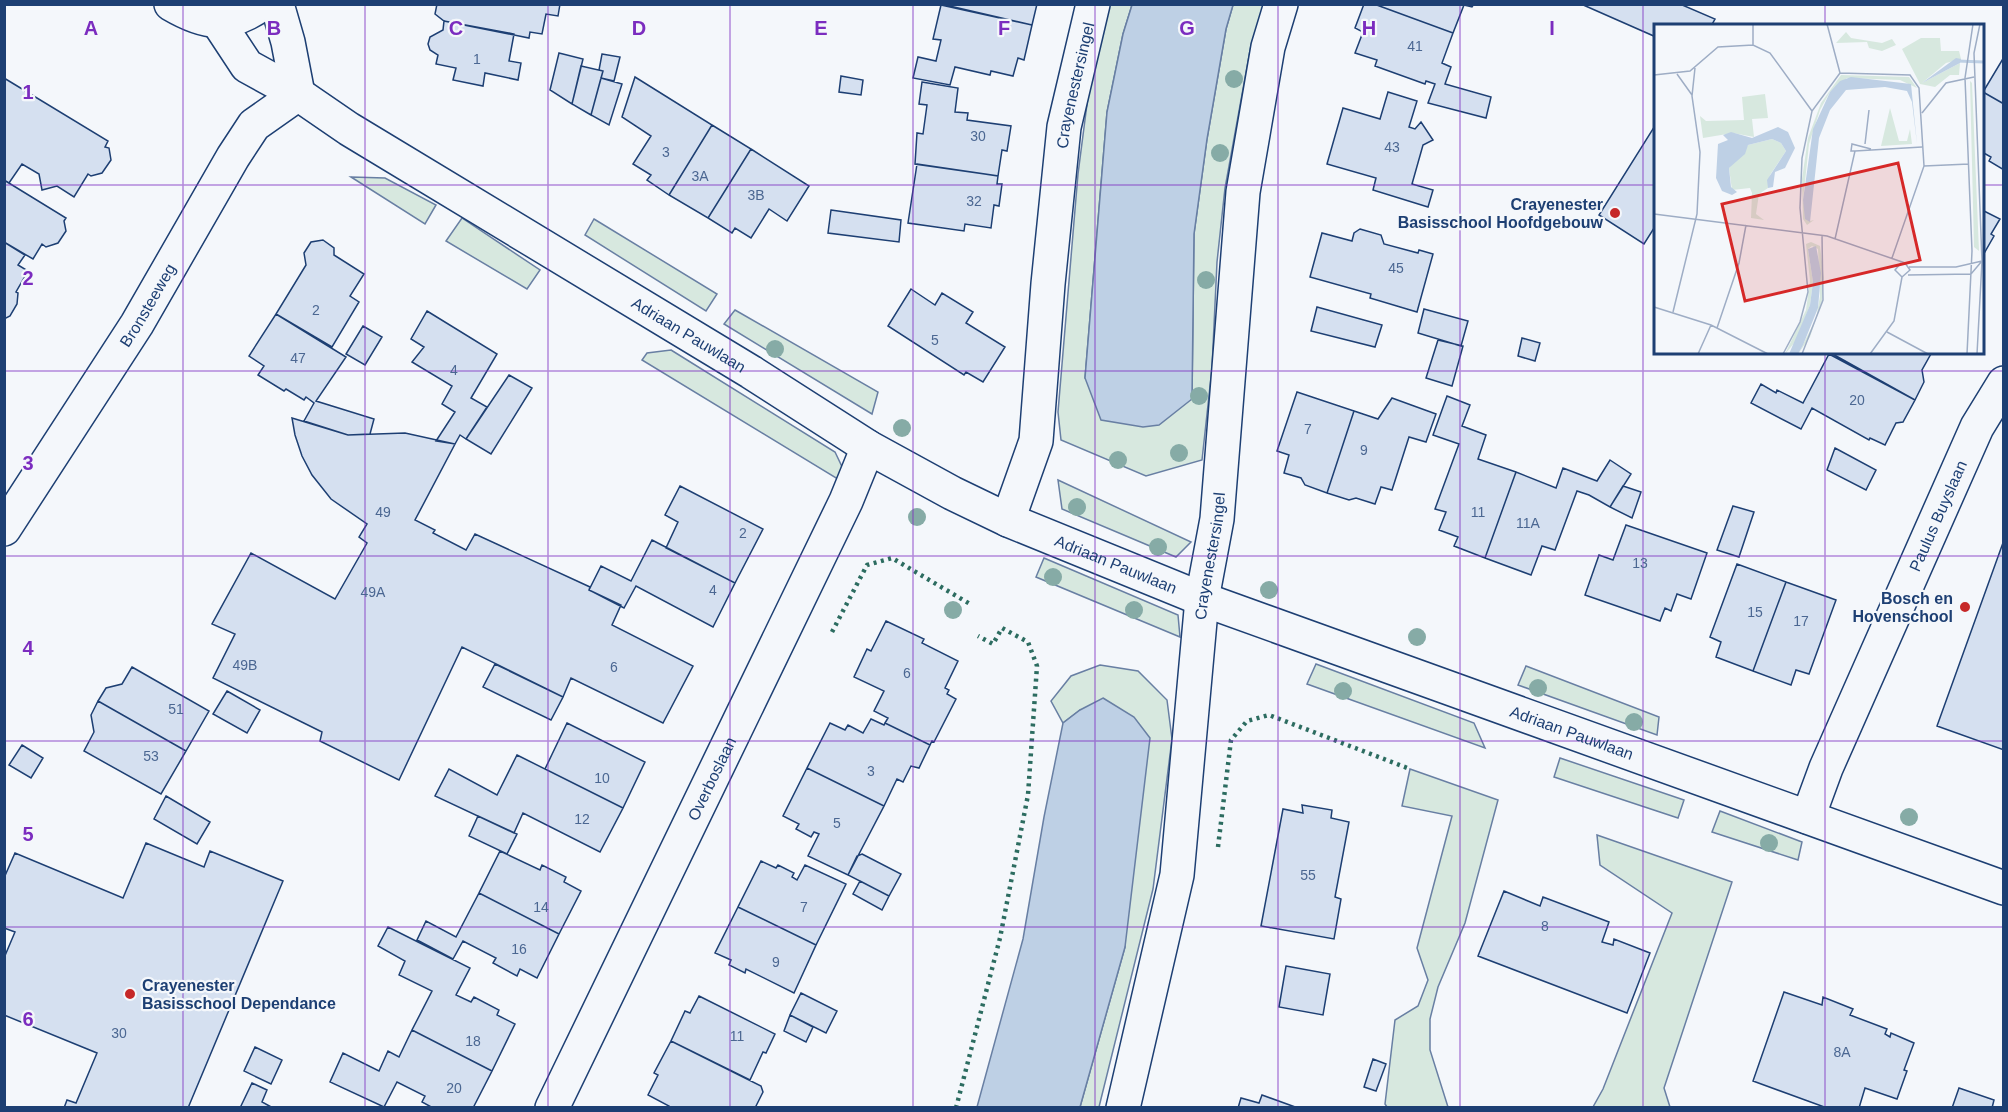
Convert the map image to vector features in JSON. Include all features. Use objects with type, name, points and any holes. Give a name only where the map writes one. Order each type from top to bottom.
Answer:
[{"type":"street","points":[[171,4],[192,16],[218,22],[251,13],[262,4]]},
{"type":"street","points":[[277,4],[288,42],[298,94]]},
{"type":"street","name":"Crayenestersingel","points":[[1008,520],[1036,441],[1048,284],[1064,127],[1093,4]]},
{"type":"street","name":"Crayenestersingel","points":[[1123,1107],[1177,875],[1202,599],[1217,519],[1243,192],[1268,47],[1281,4]]},
{"type":"street","name":"Adriaan Pauwlaan","points":[[218,22],[247,66],[298,94],[349,129],[751,372],[868,447],[952,493],[1008,520],[1202,599],[2004,888]]},
{"type":"street","name":"Bronsteeweg","points":[[4,529],[137,324],[233,157],[254,125],[298,94]]},
{"type":"street","name":"Paulus Buyslaan","points":[[1808,817],[1826,768],[1977,427],[2004,384]]},
{"type":"street","name":"Overboslaan","points":[[552,1107],[841,512],[868,447]]},
{"type":"shaded area","points":[[1109,5],[1132,5],[1123,34],[1107,112],[1085,378],[1192,399],[1194,234],[1207,139],[1226,29],[1233,5],[1265,5],[1251,45],[1225,188],[1217,262],[1212,368],[1202,460],[1146,476],[1061,440],[1058,412],[1078,174],[1094,50]]},
{"type":"shaded area","points":[[351,177],[385,178],[436,205],[425,224]]},
{"type":"shaded area","points":[[462,218],[540,270],[527,289],[446,241]]},
{"type":"shaded area","points":[[594,219],[717,294],[706,311],[585,235]]},
{"type":"shaded area","points":[[735,310],[878,392],[872,414],[724,324]]},
{"type":"shaded area","points":[[671,350],[835,452],[845,473],[841,481],[642,360],[647,353]]},
{"type":"shaded area","points":[[1058,480],[1191,542],[1176,557],[1062,509]]},
{"type":"shaded area","points":[[1044,558],[1178,615],[1180,637],[1036,577]]},
{"type":"shaded area","points":[[1316,664],[1474,723],[1485,748],[1307,684]]},
{"type":"shaded area","points":[[1100,665],[1138,671],[1167,700],[1172,739],[1153,889],[1099,1107],[1080,1107],[1125,947],[1080,710],[1063,723],[1051,701],[1071,676]]},
{"type":"shaded area","points":[[1526,666],[1659,717],[1657,735],[1518,685]]},
{"type":"shaded area","points":[[1560,758],[1684,800],[1678,818],[1554,777]]},
{"type":"shaded area","points":[[1410,769],[1498,800],[1465,923],[1438,987],[1430,1019],[1430,1050],[1448,1107],[1387,1107],[1385,1104],[1395,1020],[1418,1006],[1428,980],[1417,948],[1452,816],[1402,806]]},
{"type":"shaded area","points":[[1720,811],[1802,842],[1798,860],[1712,832]]},
{"type":"shaded area","points":[[1597,835],[1732,882],[1664,1088],[1670,1107],[1593,1107],[1603,1089],[1672,913],[1600,865]]},
{"type":"water","points":[[1132,5],[1233,5],[1226,29],[1207,139],[1194,234],[1192,399],[1159,425],[1143,427],[1101,420],[1085,378],[1107,112],[1123,34]]},
{"type":"water","points":[[1103,698],[1134,717],[1150,738],[1125,947],[1080,1107],[977,1107],[1023,939],[1063,723],[1080,710]]},
{"type":"building","points":[[437,4],[560,4],[558,16],[546,14],[542,34],[530,32],[529,38],[444,21],[435,14]]},
{"type":"building","points":[[941,4],[1037,4],[1032,25]]},
{"type":"building","points":[[1364,4],[1374,4],[1453,33],[1442,63],[1451,67],[1445,84],[1491,97],[1486,118],[1428,103],[1435,84],[1426,81],[1425,84],[1375,66],[1377,60],[1355,53],[1363,32],[1355,28]]},
{"type":"building","points":[[1374,4],[1474,4],[1472,7],[1464,5],[1453,33]]},
{"type":"building","points":[[1581,4],[1680,4],[1715,19],[1712,24],[1654,24],[1654,36]]},
{"type":"building","points":[[941,5],[1032,25],[1024,60],[1018,58],[1013,76],[991,71],[990,75],[955,67],[950,85],[913,78],[918,57],[936,61],[941,40],[933,39]]},
{"type":"building","points":[[444,21],[514,34],[509,61],[521,63],[518,80],[485,73],[483,86],[453,80],[456,68],[436,64],[438,55],[430,50],[428,44],[430,37],[443,30]]},
{"type":"building","points":[[559,53],[583,59],[572,104],[550,90]]},
{"type":"building","points":[[602,54],[620,57],[614,81],[601,78],[603,71],[599,70]]},
{"type":"building","points":[[2004,57],[2004,104],[1984,93]]},
{"type":"building","points":[[581,66],[603,71],[591,115],[572,104]]},
{"type":"building","points":[[841,76],[863,80],[861,95],[839,92]]},
{"type":"building","points":[[635,77],[712,125],[669,195],[647,180],[651,175],[633,164],[651,136],[622,117]]},
{"type":"building","points":[[4,78],[108,141],[105,147],[109,148],[111,160],[102,173],[91,176],[88,174],[74,197],[57,186],[42,190],[39,174],[22,164],[9,183],[4,180]]},
{"type":"building","points":[[601,78],[622,84],[609,125],[591,115]]},
{"type":"building","points":[[922,82],[958,88],[955,112],[968,113],[967,120],[1011,126],[1007,151],[1002,150],[998,176],[915,164],[917,133],[923,134],[927,105],[919,104]]},
{"type":"building","points":[[1388,92],[1417,101],[1409,127],[1415,129],[1421,122],[1433,140],[1423,145],[1412,184],[1433,190],[1428,207],[1373,190],[1376,178],[1327,164],[1343,108],[1380,119]]},
{"type":"building","points":[[1984,93],[2004,104],[2004,170],[1989,161],[1991,157],[1984,153]]},
{"type":"building","points":[[712,125],[751,149],[708,218],[669,195]]},
{"type":"building","points":[[1654,127],[1654,228],[1644,244],[1599,215]]},
{"type":"building","points":[[751,149],[809,186],[787,221],[769,209],[751,238],[735,228],[732,233],[708,218]]},
{"type":"building","points":[[917,164],[998,176],[997,184],[1002,184],[999,206],[994,205],[991,228],[965,224],[964,231],[908,223]]},
{"type":"building","points":[[4,180],[66,218],[64,221],[66,231],[58,243],[46,247],[42,244],[33,259],[4,242]]},
{"type":"building","points":[[831,210],[901,220],[899,242],[828,233]]},
{"type":"building","points":[[1984,211],[2000,219],[1991,234],[1994,236],[1984,254]]},
{"type":"building","points":[[1360,229],[1381,235],[1384,244],[1418,253],[1419,250],[1433,254],[1417,312],[1370,298],[1371,294],[1310,277],[1322,233],[1352,241],[1354,233]]},
{"type":"building","points":[[323,240],[334,248],[334,255],[364,274],[350,296],[359,302],[332,347],[276,314],[306,265],[304,253],[311,242]]},
{"type":"building","points":[[4,242],[25,255],[18,265],[28,271],[16,292],[18,293],[17,304],[10,316],[4,319]]},
{"type":"building","points":[[911,289],[935,305],[942,293],[973,312],[966,323],[1005,347],[983,382],[966,372],[964,375],[888,326]]},
{"type":"building","points":[[1317,307],[1382,325],[1375,347],[1311,331]]},
{"type":"building","points":[[1424,309],[1468,321],[1461,346],[1418,333]]},
{"type":"building","points":[[427,311],[497,354],[471,398],[487,407],[466,439],[460,435],[455,444],[436,441],[455,412],[442,404],[452,386],[412,362],[424,347],[411,339]]},
{"type":"building","points":[[276,314],[346,357],[316,401],[374,419],[370,434],[348,435],[304,421],[314,403],[286,389],[284,391],[258,375],[264,366],[249,356]]},
{"type":"building","points":[[363,326],[382,337],[365,365],[346,354]]},
{"type":"building","points":[[1522,338],[1540,343],[1535,361],[1518,356]]},
{"type":"building","points":[[1438,340],[1463,346],[1452,386],[1426,378]]},
{"type":"building","points":[[1829,354],[1915,400],[1903,422],[1896,423],[1885,445],[1870,438],[1869,440],[1812,408],[1801,429],[1751,403],[1761,384],[1776,393],[1777,390],[1803,403]]},
{"type":"building","points":[[1833,354],[1931,354],[1922,370],[1924,382],[1915,400]]},
{"type":"building","points":[[509,375],[532,388],[491,454],[466,439]]},
{"type":"building","points":[[1297,392],[1354,411],[1327,493],[1305,485],[1301,478],[1284,473],[1289,455],[1277,451]]},
{"type":"building","points":[[1447,396],[1470,405],[1462,426],[1486,435],[1478,459],[1516,472],[1485,558],[1454,546],[1458,537],[1439,530],[1446,512],[1435,509],[1459,444],[1433,435]]},
{"type":"building","points":[[1392,398],[1436,414],[1426,442],[1409,437],[1392,490],[1381,487],[1375,504],[1356,498],[1349,500],[1327,493],[1354,411],[1378,419]]},
{"type":"building","points":[[292,418],[348,435],[405,433],[455,444],[415,520],[435,530],[433,533],[466,550],[475,534],[590,587],[589,590],[621,605],[612,625],[693,666],[663,723],[571,678],[563,697],[462,647],[399,780],[320,741],[322,732],[213,678],[235,634],[212,624],[251,553],[335,599],[367,543],[359,537],[367,524],[331,499],[312,475],[302,456]]},
{"type":"building","points":[[1835,448],[1876,470],[1866,490],[1827,470]]},
{"type":"building","points":[[1610,460],[1631,474],[1610,507],[1577,491],[1555,550],[1542,546],[1531,575],[1485,558],[1516,472],[1556,488],[1563,468],[1597,481]]},
{"type":"building","points":[[680,486],[763,529],[735,583],[666,548],[678,522],[665,515]]},
{"type":"building","points":[[1623,486],[1641,492],[1632,518],[1610,507]]},
{"type":"building","points":[[1733,506],[1754,512],[1739,557],[1717,550]]},
{"type":"building","points":[[1626,525],[1707,553],[1691,599],[1677,594],[1671,611],[1665,608],[1660,621],[1585,595],[1599,555],[1613,560]]},
{"type":"building","points":[[652,540],[735,583],[713,627],[636,586],[624,608],[589,590],[601,566],[631,581]]},
{"type":"building","points":[[2004,540],[2004,750],[1937,726]]},
{"type":"building","points":[[1737,564],[1786,582],[1753,671],[1716,657],[1721,642],[1710,637]]},
{"type":"building","points":[[1786,582],[1836,600],[1809,674],[1796,670],[1791,685],[1753,671]]},
{"type":"building","points":[[886,621],[924,639],[922,643],[958,661],[945,688],[949,690],[947,694],[956,699],[934,742],[932,741],[930,745],[885,723],[888,718],[874,711],[884,691],[854,677],[867,649],[871,651]]},
{"type":"building","points":[[495,664],[563,697],[551,720],[483,687]]},
{"type":"building","points":[[132,667],[209,711],[186,751],[98,701],[106,688],[122,684]]},
{"type":"building","points":[[227,691],[260,710],[247,733],[213,714]]},
{"type":"building","points":[[98,701],[186,751],[161,794],[84,751],[94,732],[91,715]]},
{"type":"building","points":[[871,719],[884,725],[885,723],[930,745],[919,768],[911,766],[903,782],[897,779],[884,806],[807,768],[830,723],[845,730],[848,725],[863,733]]},
{"type":"building","points":[[567,723],[645,762],[623,808],[545,769]]},
{"type":"building","points":[[22,745],[43,758],[31,778],[9,765]]},
{"type":"building","points":[[517,755],[623,808],[600,852],[523,813],[514,833],[435,796],[449,769],[497,795]]},
{"type":"building","points":[[807,768],[884,806],[848,875],[808,856],[819,834],[814,832],[811,837],[796,829],[799,824],[783,816]]},
{"type":"building","points":[[166,796],[210,822],[197,844],[154,819]]},
{"type":"building","points":[[1302,805],[1332,810],[1331,818],[1349,822],[1335,897],[1341,899],[1334,939],[1261,926],[1283,809],[1303,813]]},
{"type":"building","points":[[478,816],[517,834],[507,854],[469,836]]},
{"type":"building","name":"Crayenester Basisschool Dependance","points":[[146,843],[204,867],[210,851],[283,881],[188,1108],[64,1108],[67,1100],[76,1103],[97,1053],[4,1015],[4,958],[15,932],[4,928],[4,878],[15,853],[123,898]]},
{"type":"building","points":[[500,851],[540,870],[542,865],[566,877],[564,882],[581,891],[559,934],[479,893]]},
{"type":"building","points":[[862,854],[901,874],[889,896],[848,875],[857,856]]},
{"type":"building","points":[[761,861],[776,868],[778,865],[794,873],[792,877],[797,880],[805,865],[846,884],[816,945],[738,907]]},
{"type":"building","points":[[860,881],[889,896],[882,910],[853,894]]},
{"type":"building","points":[[1504,891],[1540,906],[1543,897],[1609,922],[1602,942],[1613,945],[1614,939],[1650,953],[1627,1013],[1478,956]]},
{"type":"building","points":[[479,893],[559,934],[537,978],[520,969],[517,976],[493,963],[496,958],[463,941],[453,959],[417,940],[426,921],[456,937]]},
{"type":"building","points":[[738,907],[816,945],[794,993],[746,969],[745,973],[729,965],[731,960],[715,953]]},
{"type":"building","points":[[388,927],[470,968],[456,995],[471,1002],[474,997],[499,1010],[497,1015],[515,1024],[492,1071],[412,1030],[432,991],[399,975],[405,961],[378,946]]},
{"type":"building","points":[[1286,966],[1330,974],[1323,1015],[1279,1007]]},
{"type":"building","points":[[1784,992],[1822,1005],[1823,997],[1853,1009],[1850,1015],[1887,1029],[1885,1034],[1890,1037],[1891,1033],[1914,1043],[1897,1099],[1865,1088],[1859,1108],[1827,1108],[1753,1081]]},
{"type":"building","points":[[801,993],[837,1011],[826,1033],[790,1015]]},
{"type":"building","points":[[699,996],[775,1034],[766,1053],[763,1052],[750,1080],[671,1041],[685,1011],[690,1013]]},
{"type":"building","points":[[790,1015],[813,1027],[806,1042],[784,1031]]},
{"type":"building","points":[[412,1030],[492,1071],[473,1108],[433,1108],[422,1102],[425,1096],[397,1082],[384,1107],[330,1082],[343,1053],[379,1071],[388,1051],[399,1057]]},
{"type":"building","points":[[671,1041],[761,1086],[763,1092],[755,1108],[668,1108],[669,1106],[648,1095],[658,1075],[654,1073]]},
{"type":"building","points":[[255,1047],[282,1060],[271,1084],[244,1071]]},
{"type":"building","points":[[1373,1059],[1386,1064],[1376,1091],[1364,1087]]},
{"type":"building","points":[[252,1083],[267,1090],[262,1102],[273,1108],[240,1108]]},
{"type":"building","points":[[1959,1088],[1994,1100],[1992,1108],[1952,1108]]},
{"type":"building","points":[[1262,1095],[1298,1108],[1238,1108],[1241,1098],[1259,1103]]},
{"type":"hedge","points":[[832,632],[867,565],[892,558],[970,604]]},
{"type":"hedge","points":[[956,1108],[1000,938],[1028,795],[1037,666],[1028,642],[1002,628],[993,644],[978,636]]},
{"type":"hedge","points":[[1218,847],[1231,740],[1247,721],[1269,715],[1410,769]]},
{"type":"place","name":"Crayenester Basisschool Hoofdgebouw","points":[[1615,213]]},
{"type":"place","name":"Bosch en Hovenschool","points":[[1965,607]]},
{"type":"place","name":"Crayenester Basisschool Dependance","points":[[130,994]]}]
